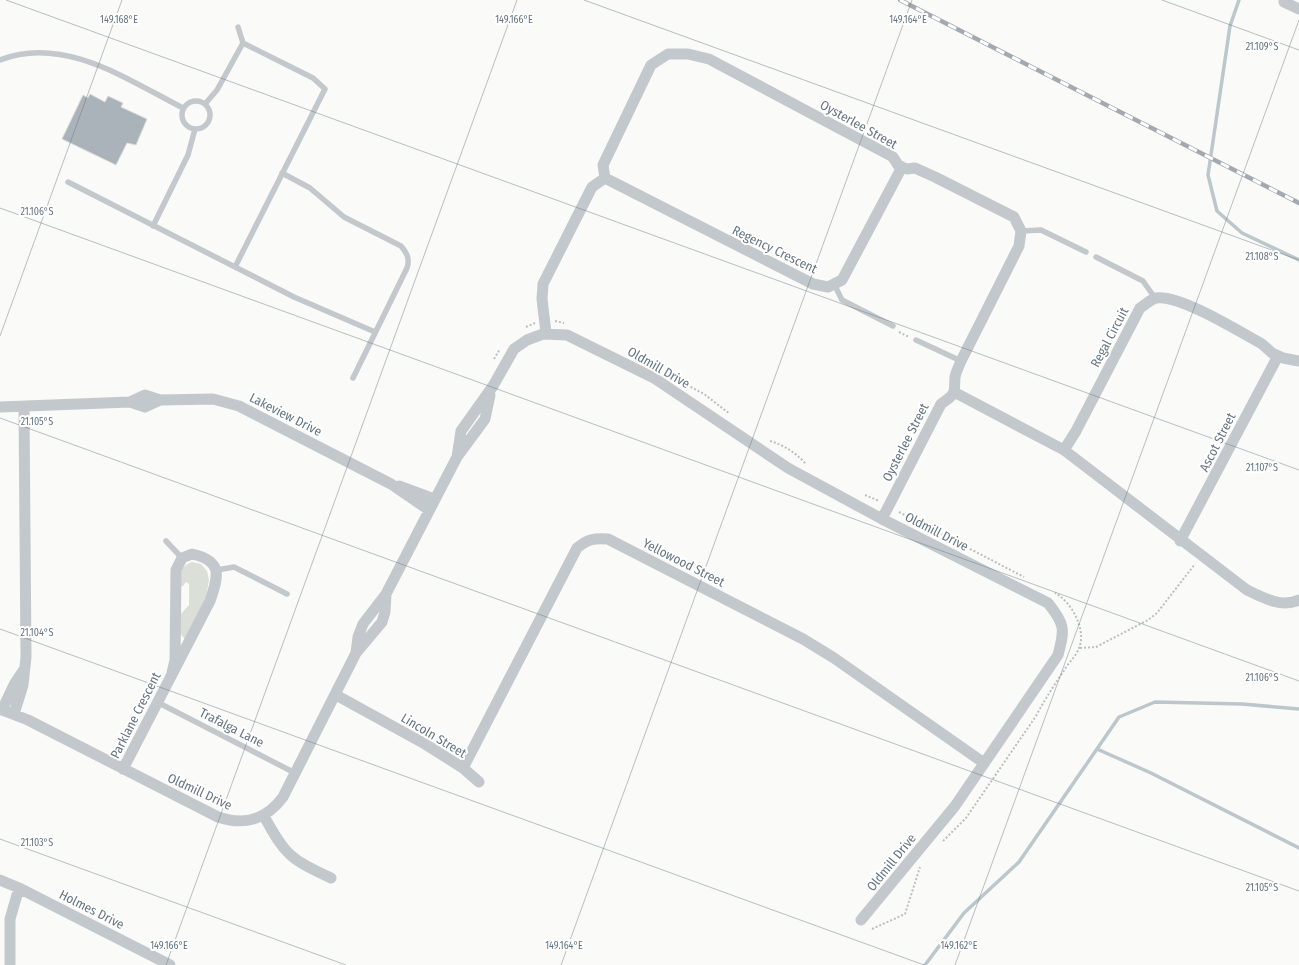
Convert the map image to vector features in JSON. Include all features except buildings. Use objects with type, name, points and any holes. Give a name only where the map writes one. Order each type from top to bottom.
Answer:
[{"type":"street","points":[[1284,2],[1299,9]]},
{"type":"street","name":"Oysterlee Street","points":[[605,178],[603,165],[651,65],[668,54],[688,54],[709,59],[893,157],[898,165],[907,169],[915,168],[1014,218],[1021,231]]},
{"type":"street","points":[[834,284],[842,280],[902,167]]},
{"type":"street","points":[[546,328],[542,290],[548,272],[592,187],[605,178]]},
{"type":"street","name":"Regency Crescent","points":[[605,178],[813,284],[828,287],[834,284]]},
{"type":"street","points":[[1021,231],[1019,246],[955,375],[956,386],[954,392],[1064,450],[1180,541],[1247,590],[1269,601],[1292,604],[1299,600]]},
{"type":"street","points":[[1155,298],[1171,298],[1190,306],[1262,344],[1272,353],[1299,361]]},
{"type":"street","name":"Regal Circuit","points":[[1064,450],[1076,431],[1140,308],[1155,298]]},
{"type":"street","name":"Oldmill Drive","points":[[1,709],[14,714],[218,818],[240,821],[264,816],[280,800],[335,698],[356,653],[358,637],[363,624],[386,594],[457,457],[461,431],[493,386],[514,349],[546,328],[575,338],[654,378],[788,468],[882,519],[1048,603],[1060,618],[1063,635],[1058,655],[955,806],[861,920]]},
{"type":"street","name":"Ascot Street","points":[[1180,541],[1278,356]]},
{"type":"street","name":"Oysterlee Street","points":[[882,519],[941,404],[951,397],[954,392]]},
{"type":"street","name":"Lakeview Drive","points":[[0,407],[130,402],[145,407],[160,400],[213,399],[239,406],[432,504]]},
{"type":"street","points":[[14,714],[22,688],[26,658],[24,407]]},
{"type":"street","name":"Yellowood Street","points":[[463,768],[577,548],[586,540],[595,538],[608,539],[803,639],[834,658],[984,763]]},
{"type":"street","points":[[182,558],[189,554],[198,555],[213,563],[217,570]]},
{"type":"street","name":"Parklane Crescent","points":[[172,673],[175,660],[176,570],[182,558]]},
{"type":"street","name":"Parklane Crescent","points":[[123,769],[210,602],[217,578],[217,570]]},
{"type":"street","points":[[1,709],[24,669]]},
{"type":"street","name":"Lincoln Street","points":[[335,698],[342,706],[373,716],[425,744],[463,768],[479,782]]},
{"type":"street","points":[[264,816],[277,840],[288,854],[331,878]]},
{"type":"street","name":"Holmes Drive","points":[[0,880],[19,888],[170,965]]},
{"type":"street","points":[[10,965],[10,919],[19,888]]},
{"type":"lane","points":[[235,267],[324,89],[313,78],[243,43],[238,27]]},
{"type":"lane","points":[[206,104],[217,90],[243,43]]},
{"type":"lane","points":[[0,60],[20,55],[43,53],[63,55],[84,60],[183,108]]},
{"type":"lane","points":[[192,101],[199,101],[206,104],[210,112],[209,121],[202,128],[195,129],[188,127],[183,122],[181,115],[183,108],[192,101]]},
{"type":"lane","points":[[154,226],[188,155],[195,129]]},
{"type":"lane","points":[[282,173],[310,188],[344,217],[401,246],[406,252],[408,259],[407,268],[353,378]]},
{"type":"lane","points":[[68,182],[294,297],[376,332]]},
{"type":"lane","points":[[1021,231],[1041,230],[1086,252]]},
{"type":"lane","points":[[1096,258],[1143,281],[1155,298]]},
{"type":"lane","points":[[834,284],[842,300],[893,326]]},
{"type":"lane","points":[[916,340],[961,361]]},
{"type":"lane","points":[[166,541],[182,558]]},
{"type":"lane","points":[[217,570],[234,567],[287,594]]},
{"type":"lane","name":"Trafalga Lane","points":[[157,702],[295,773]]},
{"type":"path","points":[[521,330],[532,323],[546,328],[559,321],[565,323]]},
{"type":"path","points":[[893,326],[901,333],[916,340]]},
{"type":"path","points":[[491,365],[503,345]]},
{"type":"path","points":[[683,383],[704,394],[734,417]]},
{"type":"path","points":[[764,440],[779,444],[798,455],[811,467]]},
{"type":"path","points":[[862,494],[1029,579]]},
{"type":"path","points":[[1080,648],[1096,647],[1148,620],[1158,613],[1201,556]]},
{"type":"path","points":[[938,844],[966,818],[1036,716],[1046,698],[1080,648],[1079,624],[1074,613],[1069,604],[1050,590]]},
{"type":"path","points":[[872,929],[904,914],[921,866]]},
{"type":"shaded area","points":[[192,562],[201,564],[207,571],[209,580],[206,597],[186,638],[184,638],[180,634],[180,615],[189,605],[189,584],[186,582],[183,586],[180,586],[180,578],[183,568]]},
{"type":"waterway","points":[[1239,0],[1230,26],[1208,175],[1217,211],[1242,233],[1299,260]]},
{"type":"waterway","points":[[925,965],[964,913],[1019,862],[1119,717],[1155,702],[1242,704],[1299,709]]},
{"type":"waterway","points":[[1097,749],[1151,773],[1299,848]]},
{"type":"railway","points":[[900,0],[1299,203]]}]
